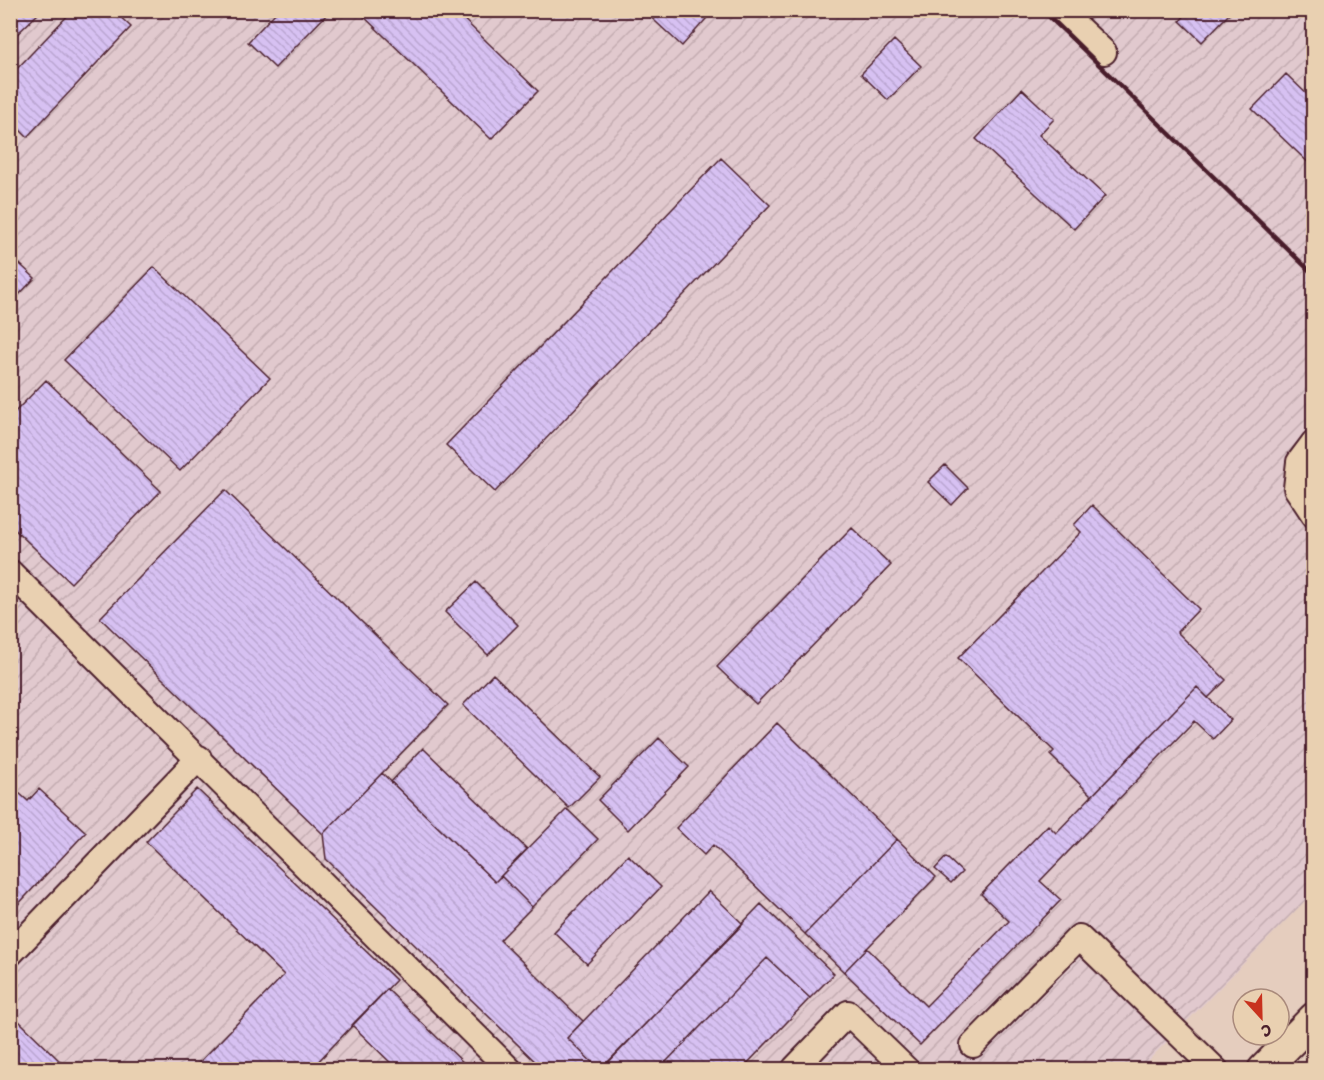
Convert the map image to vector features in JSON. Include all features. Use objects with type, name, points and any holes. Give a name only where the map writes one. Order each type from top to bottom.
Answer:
[{"type":"main road","points":[[1263,1070],[1314,1018]]},
{"type":"street","points":[[1059,10],[1104,52]]},
{"type":"street","points":[[1314,442],[1299,462],[1296,488],[1314,515]]},
{"type":"street","points":[[10,572],[510,1070]]},
{"type":"street","points":[[10,954],[199,758]]},
{"type":"street","points":[[973,1045],[1079,937],[1216,1070]]},
{"type":"street","points":[[795,1068],[848,1013],[907,1070]]},
{"type":"shaded area","points":[[10,11],[1313,11],[1313,893],[1140,1069],[11,1069]]},
{"type":"building","points":[[10,10],[42,10],[10,41]]},
{"type":"building","points":[[73,10],[113,10],[131,27],[27,137],[10,120],[10,76]]},
{"type":"building","points":[[278,10],[331,10],[275,68],[248,42]]},
{"type":"building","points":[[357,10],[454,10],[538,91],[491,139]]},
{"type":"building","points":[[643,10],[714,10],[682,46]]},
{"type":"building","points":[[1190,10],[1233,10],[1202,42],[1180,21]]},
{"type":"building","points":[[894,40],[921,66],[888,100],[861,74]]},
{"type":"building","points":[[1286,74],[1314,101],[1314,168],[1252,109]]},
{"type":"building","points":[[1022,89],[1054,119],[1039,135],[1105,196],[1074,229],[976,139]]},
{"type":"building","points":[[721,158],[770,205],[495,492],[446,445]]},
{"type":"building","points":[[10,255],[35,278],[10,304]]},
{"type":"building","points":[[154,267],[270,378],[180,471],[64,360]]},
{"type":"building","points":[[46,380],[161,491],[71,583],[10,525],[10,417]]},
{"type":"building","points":[[945,465],[968,488],[952,505],[928,482]]},
{"type":"building","points":[[225,490],[448,705],[323,834],[100,618]]},
{"type":"building","points":[[1092,505],[1199,609],[1177,632],[1226,680],[1208,698],[1197,687],[1092,796],[1050,755],[1054,751],[958,658],[1081,532],[1074,525]]},
{"type":"building","points":[[852,528],[891,565],[756,704],[717,667]]},
{"type":"building","points":[[476,582],[518,625],[488,655],[445,612]]},
{"type":"building","points":[[493,674],[600,777],[569,808],[463,705]]},
{"type":"building","points":[[1197,687],[1231,720],[1213,739],[1194,721],[1040,881],[1061,900],[920,1045],[844,972],[867,948],[926,1006],[1009,921],[981,894],[1048,825],[1056,833]]},
{"type":"building","points":[[777,723],[897,839],[805,934],[713,845],[704,855],[676,828]]},
{"type":"building","points":[[659,738],[689,767],[628,830],[598,800]]},
{"type":"building","points":[[423,748],[527,849],[495,882],[391,782]]},
{"type":"building","points":[[382,773],[495,882],[501,876],[532,907],[500,940],[583,1021],[567,1038],[600,1070],[544,1070],[326,859],[323,834]]},
{"type":"building","points":[[10,785],[28,801],[39,789],[86,832],[10,913]]},
{"type":"building","points":[[197,789],[396,980],[310,1070],[192,1070],[284,975],[146,842]]},
{"type":"building","points":[[567,809],[598,839],[532,907],[501,876]]},
{"type":"building","points":[[897,839],[936,877],[844,972],[805,934]]},
{"type":"building","points":[[628,855],[661,887],[587,964],[554,932]]},
{"type":"building","points":[[946,857],[962,872],[951,883],[935,869]]},
{"type":"building","points":[[709,891],[743,924],[600,1070],[567,1038]]},
{"type":"building","points":[[761,904],[834,974],[810,998],[767,958],[662,1066],[666,1070],[601,1070]]},
{"type":"building","points":[[767,958],[810,998],[741,1070],[666,1070],[662,1066]]},
{"type":"building","points":[[387,989],[471,1070],[398,1070],[352,1025]]},
{"type":"building","points":[[19,1021],[69,1070],[10,1070],[10,1029]]},
{"type":"railway","points":[[1043,10],[1314,275]]}]
